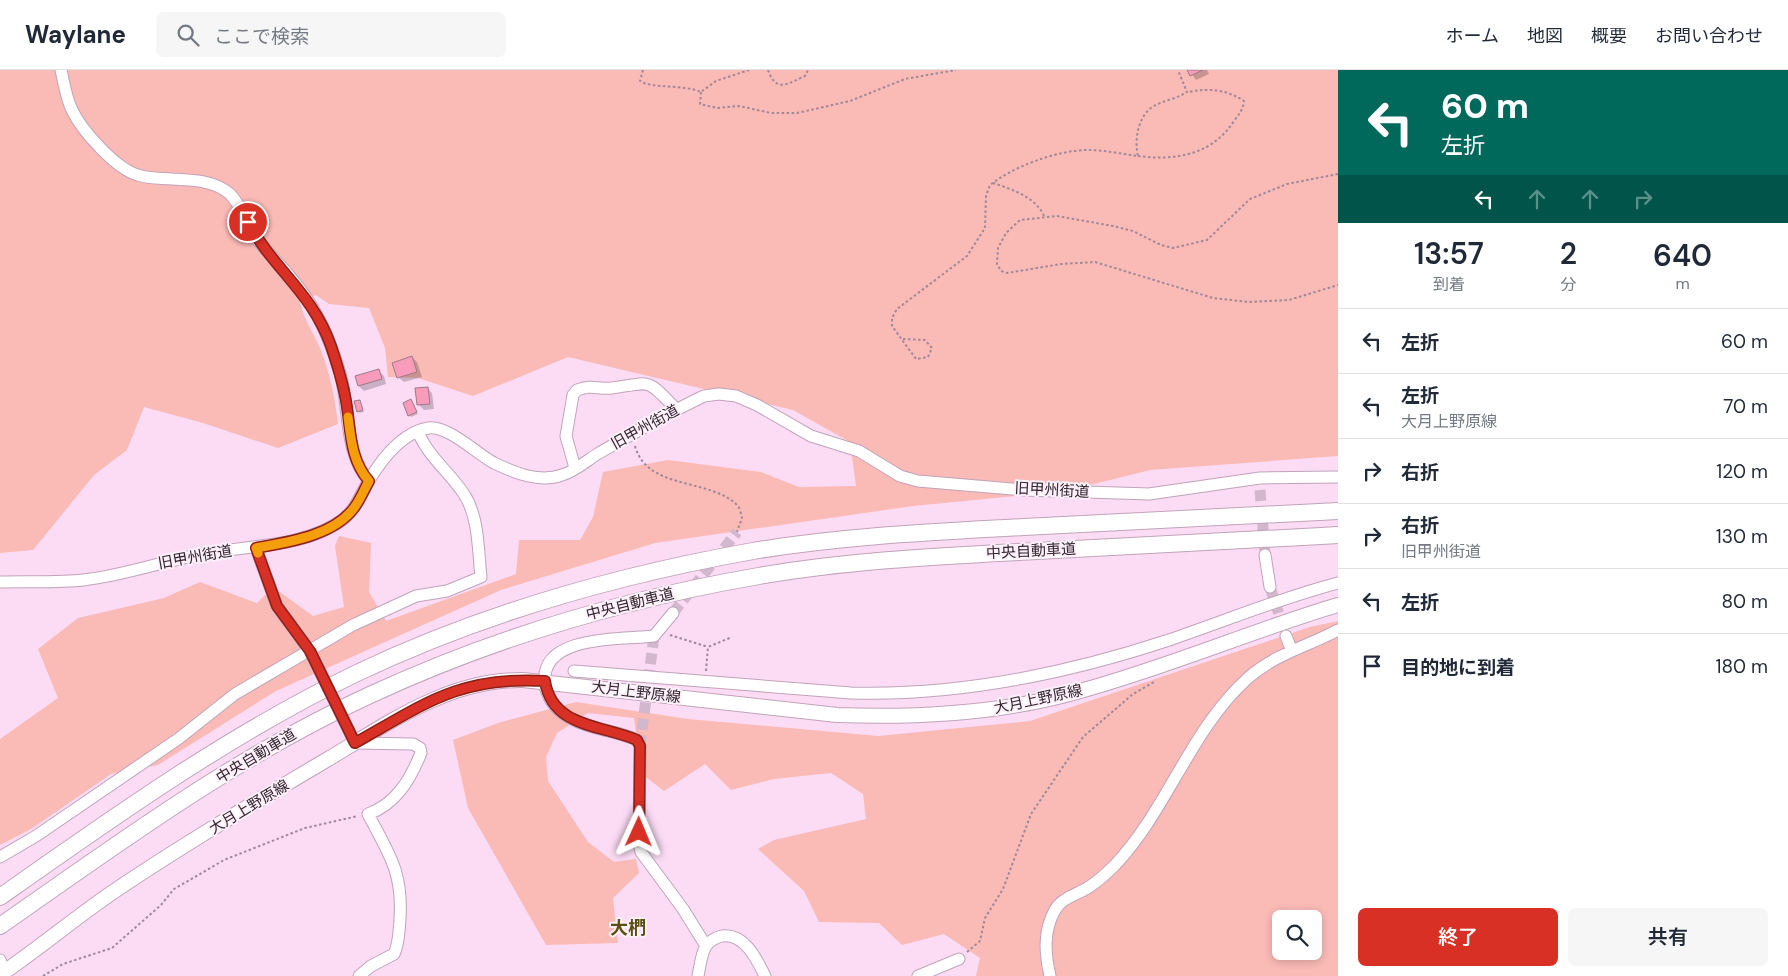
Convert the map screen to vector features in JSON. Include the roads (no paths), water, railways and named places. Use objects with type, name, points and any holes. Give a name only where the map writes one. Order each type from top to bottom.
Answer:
[{"type":"highway","name":"中央自動車道","points":[[0,896],[182,771],[297,704],[358,672],[424,645],[488,620],[565,596],[695,563],[756,551],[826,542],[966,530],[1338,511]]},
{"type":"highway","name":"中央自動車道","points":[[0,926],[173,807],[312,723],[428,669],[561,622],[633,602],[699,587],[761,575],[828,566],[965,555],[1338,535]]},
{"type":"main road","name":"大月上野原線","points":[[2,969],[162,860],[355,743],[431,700],[465,687],[504,680],[545,681],[837,715],[890,716],[955,713],[1035,702],[1079,692],[1173,663],[1288,620],[1338,605]]},
{"type":"street","points":[[61,70],[71,108],[76,118],[112,159],[125,169],[139,176],[201,181],[217,185],[230,194],[256,237],[288,274],[320,318],[340,374],[346,400],[351,444],[359,470],[369,481]]},
{"type":"street","points":[[576,468],[566,436],[574,395],[577,390],[588,386],[610,388],[642,382],[654,386],[676,409]]},
{"type":"street","name":"旧甲州街道","points":[[0,582],[84,580],[215,552],[256,548],[286,542],[319,531],[342,520],[354,508],[369,481],[398,444],[418,432],[436,428],[445,431],[482,457],[527,476],[547,478],[562,475],[576,468],[676,409],[704,396],[719,394],[736,396],[757,405],[811,436],[859,452],[900,476],[918,481],[1024,490],[1149,494],[1260,478],[1338,477]]},
{"type":"street","points":[[0,857],[36,836],[170,744],[235,694],[353,625],[416,596],[447,591],[481,577],[474,519],[464,495],[424,446],[418,432]]},
{"type":"street","points":[[1260,478],[1260,490]]},
{"type":"street","points":[[256,548],[277,606],[310,651],[355,743],[413,744],[420,748],[421,753],[416,766],[403,789],[386,806],[368,814],[396,868],[401,893],[400,922],[394,954],[371,966],[359,976]]},
{"type":"street","points":[[1265,555],[1270,587]]},
{"type":"street","points":[[574,671],[886,694],[981,686],[1062,670],[1135,651],[1284,599],[1338,583]]},
{"type":"street","points":[[673,613],[654,636],[574,644],[550,661],[545,681],[550,699],[563,714],[583,724],[637,740],[640,746],[639,843],[641,852],[683,909],[706,946]]},
{"type":"street","points":[[1050,976],[1045,950],[1047,934],[1056,907],[1100,880],[1115,864],[1146,824],[1186,757],[1234,693],[1249,677],[1292,649],[1311,644],[1338,630]]},
{"type":"street","points":[[1286,636],[1292,649]]},
{"type":"street","points":[[698,976],[706,946],[720,936],[736,938],[750,950],[765,976]]},
{"type":"street","points":[[918,976],[960,959]]},
{"type":"tunnel","points":[[1260,490],[1265,555]]},
{"type":"tunnel","points":[[673,613],[737,532]]},
{"type":"tunnel","points":[[1270,587],[1284,630]]},
{"type":"tunnel","points":[[640,746],[654,636]]},
{"type":"district","name":"大椚","points":[[628,928]]}]
